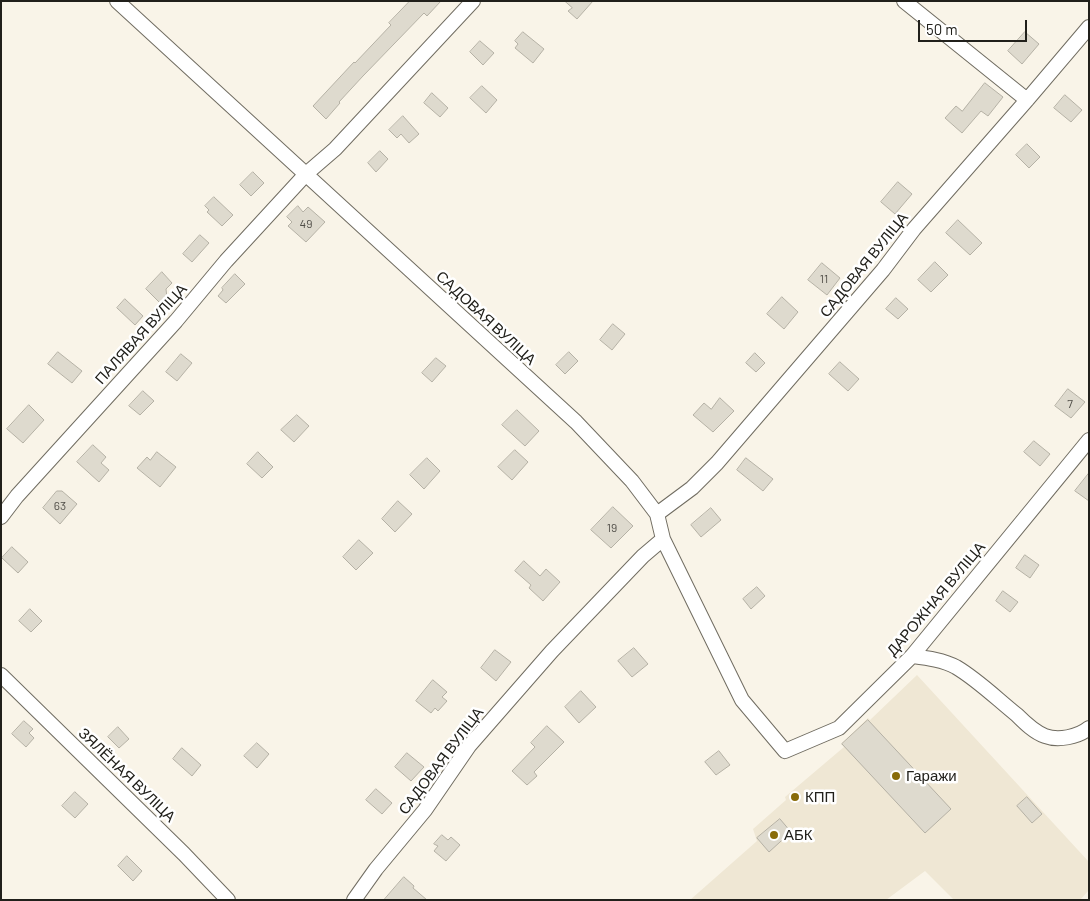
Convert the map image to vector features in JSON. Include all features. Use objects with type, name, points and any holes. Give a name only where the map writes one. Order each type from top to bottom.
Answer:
[{"type":"street","points":[[117,1],[306,174]]},
{"type":"street","name":"ПАЛЯВАЯ ВУЛІЦА","points":[[1,517],[17,496],[176,321],[226,261],[306,174],[335,148],[473,1]]},
{"type":"street","points":[[904,1],[1027,100]]},
{"type":"street","name":"САДОВАЯ ВУЛІЦА","points":[[656,514],[692,488],[717,463],[883,270],[914,229],[1089,27]]},
{"type":"street","name":"САДОВАЯ ВУЛІЦА","points":[[306,174],[576,422],[632,481],[656,514],[663,539],[742,700],[785,751]]},
{"type":"street","name":"ДАРОЖНАЯ ВУЛІЦА","points":[[785,751],[838,728],[912,656],[1089,440]]},
{"type":"street","name":"САДОВАЯ ВУЛІЦА","points":[[354,900],[376,869],[425,810],[469,746],[552,651],[642,556],[663,539]]},
{"type":"street","points":[[912,656],[933,659],[956,667],[976,681],[1033,729],[1046,736],[1061,738],[1083,732],[1089,728]]},
{"type":"street","name":"ЗЯЛЁНАЯ ВУЛІЦА","points":[[1,675],[184,854],[228,900]]},
{"type":"shaded area","points":[[917,675],[1089,862],[1089,890],[1080,900],[954,900],[925,871],[886,900],[690,900],[757,841],[753,829],[786,800],[785,797],[844,747],[841,744],[868,718],[870,720]]},
{"type":"building","points":[[410,1],[441,1],[427,16],[424,13],[363,76],[326,119],[313,106],[391,25],[389,23]]},
{"type":"building","points":[[565,1],[593,1],[577,19],[568,11],[572,8]]},
{"type":"building","points":[[523,32],[544,49],[533,63],[515,48],[518,44],[515,41]]},
{"type":"building","points":[[1025,32],[1039,44],[1022,64],[1008,51]]},
{"type":"building","points":[[480,41],[494,53],[483,65],[470,52]]},
{"type":"building","points":[[985,83],[1003,97],[988,116],[981,111],[962,133],[945,118],[956,106],[962,111]]},
{"type":"building","points":[[482,86],[497,100],[486,113],[470,98]]},
{"type":"building","points":[[432,93],[448,108],[440,117],[424,103]]},
{"type":"building","points":[[1065,95],[1082,110],[1071,122],[1054,108]]},
{"type":"building","points":[[403,116],[419,134],[409,143],[401,134],[397,138],[389,130]]},
{"type":"building","points":[[1027,144],[1040,157],[1029,168],[1016,155]]},
{"type":"building","points":[[380,151],[388,159],[376,172],[368,163]]},
{"type":"building","points":[[253,172],[264,183],[251,196],[240,185]]},
{"type":"building","points":[[898,182],[912,194],[895,214],[881,202]]},
{"type":"building","points":[[214,197],[233,215],[222,226],[207,212],[209,210],[205,206]]},
{"type":"building","points":[[298,206],[303,212],[308,207],[325,222],[306,242],[288,226],[292,222],[287,217]]},
{"type":"building","points":[[958,220],[982,243],[970,255],[946,233]]},
{"type":"building","points":[[200,235],[209,243],[192,262],[183,254]]},
{"type":"building","points":[[935,262],[948,275],[931,292],[918,280]]},
{"type":"building","points":[[822,263],[840,278],[827,295],[808,280]]},
{"type":"building","points":[[162,272],[172,283],[166,289],[167,298],[161,304],[146,289]]},
{"type":"building","points":[[235,274],[245,284],[226,303],[218,296],[223,290],[222,288]]},
{"type":"building","points":[[782,297],[798,312],[784,329],[767,314]]},
{"type":"building","points":[[896,298],[908,309],[898,319],[886,309]]},
{"type":"building","points":[[125,299],[143,316],[135,325],[117,308]]},
{"type":"building","points":[[613,324],[625,334],[612,350],[600,340]]},
{"type":"building","points":[[58,352],[82,371],[72,383],[48,364]]},
{"type":"building","points":[[569,352],[578,361],[565,374],[556,365]]},
{"type":"building","points":[[755,353],[765,363],[756,372],[746,363]]},
{"type":"building","points":[[181,354],[192,363],[177,381],[166,372]]},
{"type":"building","points":[[436,358],[446,366],[432,382],[422,373]]},
{"type":"building","points":[[840,362],[859,379],[848,391],[829,374]]},
{"type":"building","points":[[1068,389],[1085,402],[1071,418],[1055,406]]},
{"type":"building","points":[[143,391],[154,401],[140,415],[129,406]]},
{"type":"building","points":[[720,398],[734,411],[713,432],[693,415],[704,403],[711,409]]},
{"type":"building","points":[[29,405],[44,420],[23,443],[7,429]]},
{"type":"building","points":[[517,410],[539,431],[525,446],[502,425]]},
{"type":"building","points":[[297,415],[309,426],[294,442],[281,430]]},
{"type":"building","points":[[1034,441],[1050,454],[1040,466],[1024,452]]},
{"type":"building","points":[[93,445],[106,457],[101,463],[109,470],[99,482],[77,462]]},
{"type":"building","points":[[515,450],[528,462],[512,480],[498,467]]},
{"type":"building","points":[[157,452],[176,467],[160,487],[137,468],[147,457],[150,460]]},
{"type":"building","points":[[258,452],[273,467],[262,478],[247,464]]},
{"type":"building","points":[[427,458],[440,471],[424,489],[410,475]]},
{"type":"building","points":[[746,458],[773,479],[763,491],[737,470]]},
{"type":"building","points":[[1089,473],[1089,501],[1075,491]]},
{"type":"building","points":[[57,491],[62,491],[77,504],[60,524],[43,508]]},
{"type":"building","points":[[398,501],[412,514],[395,532],[382,519]]},
{"type":"building","points":[[613,507],[633,526],[611,548],[591,530]]},
{"type":"building","points":[[711,508],[721,520],[701,537],[691,525]]},
{"type":"building","points":[[359,540],[373,553],[356,570],[343,557]]},
{"type":"building","points":[[12,547],[28,562],[18,573],[2,558]]},
{"type":"building","points":[[1025,555],[1039,565],[1030,578],[1016,568]]},
{"type":"building","points":[[524,561],[540,576],[546,569],[560,582],[543,601],[529,588],[531,585],[515,571]]},
{"type":"building","points":[[757,587],[765,596],[751,609],[743,599]]},
{"type":"building","points":[[1003,591],[1018,602],[1010,612],[996,601]]},
{"type":"building","points":[[30,609],[42,621],[31,632],[19,621]]},
{"type":"building","points":[[634,648],[648,664],[632,677],[618,661]]},
{"type":"building","points":[[495,650],[511,662],[496,681],[481,668]]},
{"type":"building","points":[[433,680],[447,692],[442,697],[447,701],[438,711],[435,708],[431,713],[416,701]]},
{"type":"building","points":[[581,691],[596,707],[579,723],[565,707]]},
{"type":"building","name":"Гаражи","points":[[868,720],[951,809],[925,833],[842,744]]},
{"type":"building","points":[[24,721],[33,729],[29,733],[34,738],[26,747],[12,734]]},
{"type":"building","points":[[547,726],[564,742],[534,772],[537,776],[527,785],[512,771],[535,747],[531,743]]},
{"type":"building","points":[[118,727],[129,739],[119,748],[108,737]]},
{"type":"building","points":[[257,743],[269,754],[257,768],[244,756]]},
{"type":"building","points":[[182,748],[201,765],[192,776],[173,759]]},
{"type":"building","points":[[719,751],[730,765],[716,775],[705,762]]},
{"type":"building","points":[[407,753],[424,767],[411,781],[395,767]]},
{"type":"building","points":[[376,789],[392,803],[382,814],[366,800]]},
{"type":"building","points":[[75,792],[88,804],[75,818],[62,806]]},
{"type":"building","points":[[1027,797],[1042,814],[1032,823],[1017,806]]},
{"type":"building","name":"АБК","points":[[780,819],[791,832],[769,852],[757,838]]},
{"type":"building","points":[[442,835],[448,840],[451,837],[460,845],[446,861],[434,851],[438,846],[434,844]]},
{"type":"building","points":[[127,856],[142,871],[133,881],[118,866]]},
{"type":"building","points":[[404,877],[414,886],[413,888],[427,900],[384,900]]},
{"type":"place","name":"Гаражи","points":[[896,776]]},
{"type":"place","name":"КПП","points":[[795,797]]},
{"type":"place","name":"АБК","points":[[774,835]]}]
